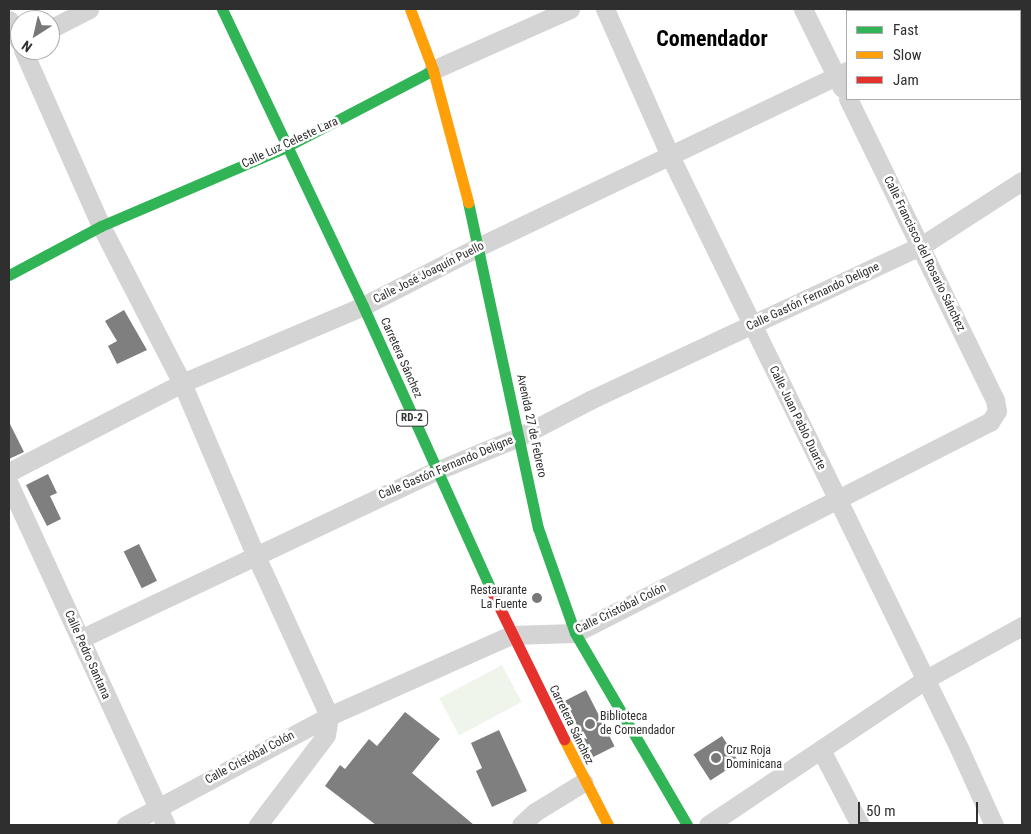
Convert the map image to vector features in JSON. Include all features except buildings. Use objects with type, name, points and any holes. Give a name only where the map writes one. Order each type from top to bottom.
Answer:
[{"type":"street","points":[[60,24],[88,9]]},
{"type":"street","name":"Carretera Sánchez","points":[[222,9],[363,306],[511,635],[584,782],[608,825]]},
{"type":"street","name":"Avenida 27 de Febrero","points":[[410,9],[433,70],[480,246],[538,528],[575,633],[687,825]]},
{"type":"street","name":"Calle Luz Celeste Lara","points":[[9,275],[101,226],[286,147],[433,70],[570,9]]},
{"type":"street","name":"Calle Juan Pablo Duarte","points":[[606,9],[670,156],[751,327],[926,679],[994,825]]},
{"type":"street","name":"Calle Francisco del Rosario Sánchez","points":[[803,9],[842,74],[846,93]]},
{"type":"street","points":[[27,60],[101,226],[182,383],[255,554],[330,716],[326,735],[258,825]]},
{"type":"street","name":"Calle José Joaquín Puello","points":[[9,472],[182,383],[363,306],[480,246],[842,74]]},
{"type":"street","name":"Calle Francisco del Rosario Sánchez","points":[[848,100],[995,400],[996,411]]},
{"type":"street","name":"Calle Gastón Fernando Deligne","points":[[80,639],[255,554],[436,471],[519,437],[590,400],[751,327],[921,246],[1022,181]]},
{"type":"street","name":"Calle Cristóbal Colón","points":[[126,825],[156,807],[330,716],[511,635],[575,633],[990,422],[996,411]]},
{"type":"street","name":"Calle Pedro Santana","points":[[9,484],[156,807],[166,825]]},
{"type":"street","points":[[708,825],[926,679],[1022,626]]},
{"type":"street","points":[[821,750],[860,825]]},
{"type":"street","points":[[521,825],[535,812],[584,782]]},
{"type":"shaded area","points":[[502,665],[522,702],[459,735],[439,698]]},
{"type":"traffic: fast","points":[[222,9],[363,306],[492,592]]},
{"type":"traffic: fast","points":[[9,275],[101,226],[286,147],[433,70]]},
{"type":"traffic: fast","points":[[468,202],[538,528],[575,633],[687,825]]},
{"type":"traffic: slow","points":[[410,9],[433,70],[468,202]]},
{"type":"traffic: slow","points":[[564,739],[608,825]]},
{"type":"traffic: jam","points":[[492,592],[564,739]]},
{"type":"place","name":"Restaurante La Fuente","points":[[537,598]]},
{"type":"place","name":"Biblioteca de Comendador","points":[[590,724]]},
{"type":"place","name":"Cruz Roja Dominicana","points":[[716,758]]},
{"type":"district","name":"Comendador","points":[[712,39]]}]
